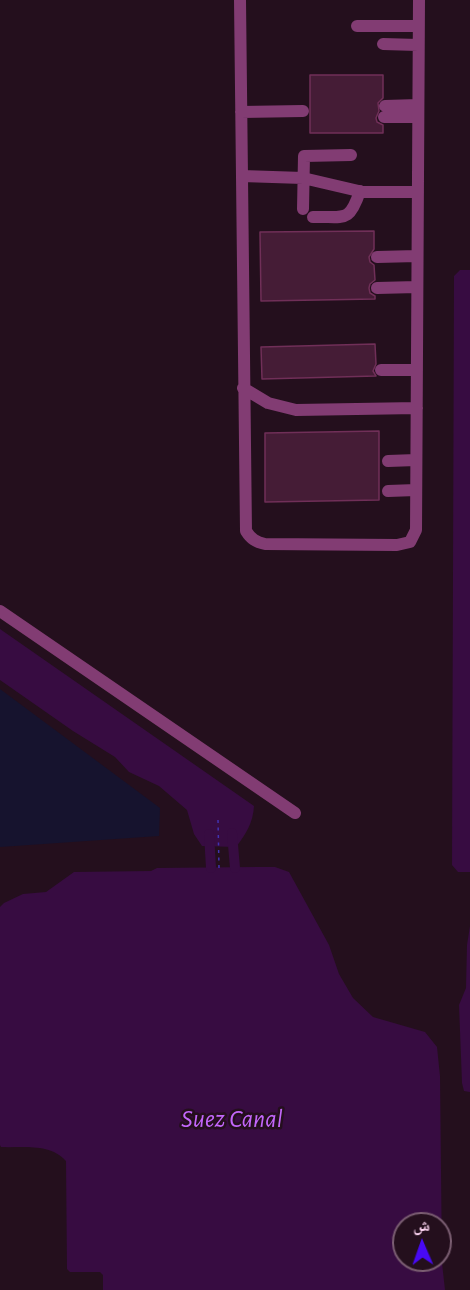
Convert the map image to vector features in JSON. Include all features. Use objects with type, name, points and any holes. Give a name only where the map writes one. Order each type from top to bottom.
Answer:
[{"type":"lane","points":[[240,0],[244,523],[246,531],[250,538],[257,542],[404,545],[414,536],[416,530],[419,0]]},
{"type":"lane","points":[[357,26],[418,26]]},
{"type":"lane","points":[[383,44],[418,45]]},
{"type":"lane","points":[[241,112],[303,111]]},
{"type":"lane","points":[[384,111],[418,111]]},
{"type":"lane","points":[[303,209],[304,158],[306,155],[351,155]]},
{"type":"lane","points":[[242,176],[303,178],[360,191],[418,192]]},
{"type":"lane","points":[[313,217],[350,214],[355,208],[360,191]]},
{"type":"lane","points":[[377,257],[417,256]]},
{"type":"lane","points":[[377,288],[417,287]]},
{"type":"lane","points":[[381,370],[417,370]]},
{"type":"lane","points":[[243,388],[268,404],[296,410],[417,408]]},
{"type":"lane","points":[[388,461],[416,460]]},
{"type":"lane","points":[[388,491],[416,490]]},
{"type":"lane","points":[[0,611],[295,813]]},
{"type":"path","points":[[218,819],[219,868]]},
{"type":"shaded area","points":[[0,689],[160,808],[159,836],[0,847]]},
{"type":"water","points":[[460,270],[470,270],[470,872],[458,872],[452,865],[454,276]]},
{"type":"water","points":[[0,629],[254,806],[248,828],[236,847],[202,846],[194,834],[187,810],[159,786],[129,772],[115,757],[0,680]]},
{"type":"water","name":"Suez Canal","points":[[275,867],[289,872],[329,945],[339,974],[353,998],[373,1017],[425,1032],[437,1047],[440,1076],[441,1212],[392,1212],[392,1272],[443,1272],[445,1290],[103,1290],[103,1275],[100,1272],[70,1272],[67,1269],[66,1161],[60,1155],[44,1149],[1,1147],[0,1145],[0,907],[23,894],[46,892],[74,872],[151,871],[157,868]]},
{"type":"water","points":[[470,926],[470,1092],[464,1091],[462,1083],[459,1005],[466,988]]},
{"type":"building","points":[[310,75],[383,75],[383,98],[378,103],[379,111],[376,118],[377,122],[383,125],[383,133],[310,133]]},
{"type":"building","points":[[374,231],[374,249],[369,257],[370,262],[374,265],[375,280],[369,288],[375,299],[261,301],[260,232]]},
{"type":"building","points":[[375,344],[376,364],[373,371],[376,376],[262,379],[261,347]]},
{"type":"building","points":[[379,431],[379,500],[265,502],[265,433]]},
{"type":"waterway","points":[[232,833],[235,868]]},
{"type":"waterway","points":[[209,834],[211,868]]}]
